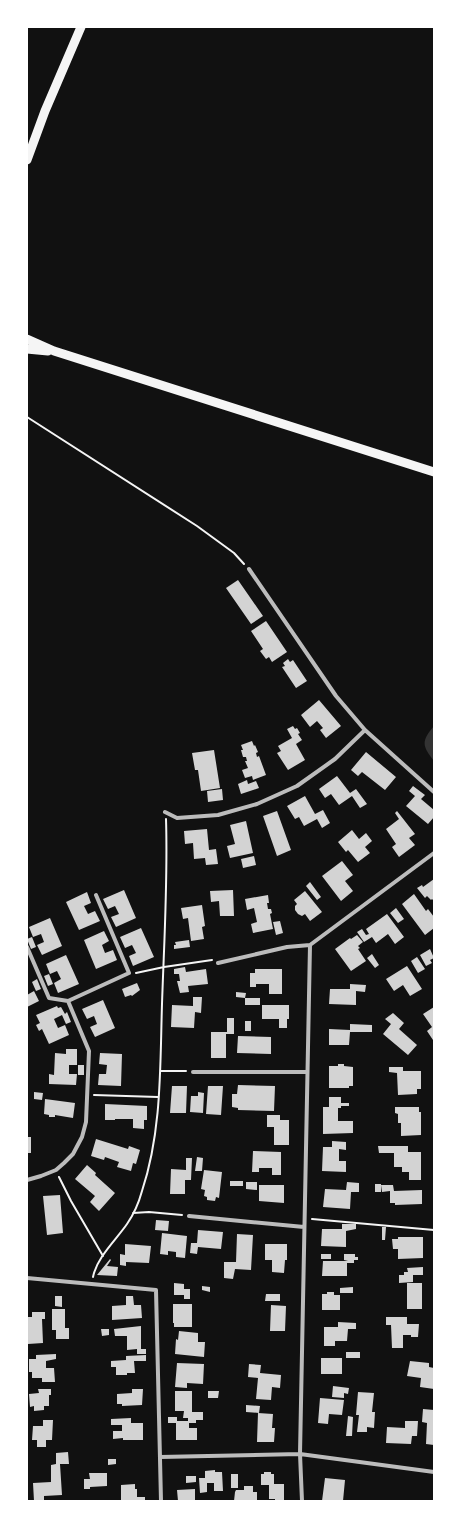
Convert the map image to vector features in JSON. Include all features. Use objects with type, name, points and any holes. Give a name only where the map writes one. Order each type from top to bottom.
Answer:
[{"type":"main road","points":[[27,148],[45,111],[81,27]]},
{"type":"main road","points":[[27,160],[45,111]]},
{"type":"main road","points":[[27,339],[54,351],[434,472]]},
{"type":"main road","points":[[27,349],[54,351]]},
{"type":"street","points":[[249,569],[336,696],[365,730],[434,792]]},
{"type":"street","points":[[165,812],[177,818],[218,815],[257,804],[297,786],[335,759],[365,730]]},
{"type":"street","points":[[218,963],[287,947],[310,945],[434,853]]},
{"type":"street","points":[[27,947],[49,998],[68,1001],[129,973],[96,895]]},
{"type":"street","points":[[302,1501],[300,1454],[310,945]]},
{"type":"street","points":[[27,1180],[56,1170],[73,1154],[82,1137],[86,1122],[89,1051],[68,1001]]},
{"type":"street","points":[[193,1072],[307,1072]]},
{"type":"street","points":[[189,1216],[304,1226]]},
{"type":"street","points":[[27,1278],[156,1290],[161,1501]]},
{"type":"street","points":[[160,1457],[300,1454],[434,1472]]},
{"type":"path","points":[[27,417],[197,526],[234,553],[249,569]]},
{"type":"path","points":[[91,1284],[94,1272],[103,1256],[133,1213],[142,1192],[152,1155],[155,1137],[160,1070],[168,860],[165,812]]},
{"type":"path","points":[[129,973],[136,974],[164,967],[215,960],[218,963]]},
{"type":"path","points":[[160,1070],[193,1072]]},
{"type":"path","points":[[87,1094],[158,1097]]},
{"type":"path","points":[[56,1170],[71,1201],[103,1256]]},
{"type":"path","points":[[133,1213],[149,1212],[189,1216]]},
{"type":"path","points":[[304,1218],[434,1230]]},
{"type":"shaded area","points":[[434,726],[434,761],[425,747],[425,740]]},
{"type":"building","points":[[238,580],[263,616],[251,624],[226,588]]},
{"type":"building","points":[[266,621],[287,652],[272,662],[269,657],[266,659],[260,651],[263,649],[251,631]]},
{"type":"building","points":[[288,659],[290,662],[293,660],[307,681],[296,688],[282,667],[285,666],[283,663]]},
{"type":"building","points":[[319,700],[341,726],[326,738],[320,730],[323,728],[317,721],[310,727],[301,715]]},
{"type":"building","points":[[293,726],[295,729],[297,728],[300,733],[298,734],[302,740],[296,744],[305,760],[288,770],[277,753],[281,751],[278,746],[292,738],[287,729]]},
{"type":"building","points":[[252,741],[258,752],[256,753],[257,757],[259,756],[266,775],[253,780],[252,776],[245,778],[242,770],[248,768],[245,761],[247,761],[246,757],[243,757],[241,750],[243,750],[241,745]]},
{"type":"building","points":[[214,750],[220,788],[201,791],[198,770],[195,770],[192,753]]},
{"type":"building","points":[[366,752],[396,777],[385,790],[362,772],[358,776],[351,770]]},
{"type":"building","points":[[337,776],[350,793],[356,789],[367,804],[360,808],[352,796],[339,805],[331,794],[325,798],[319,789]]},
{"type":"building","points":[[247,780],[248,784],[256,781],[259,788],[241,794],[238,784]]},
{"type":"building","points":[[413,786],[425,795],[421,799],[434,810],[434,817],[428,824],[406,806],[415,796],[409,791]]},
{"type":"building","points":[[222,789],[223,800],[208,802],[207,791]]},
{"type":"building","points":[[305,796],[315,814],[323,810],[330,823],[322,828],[317,819],[304,826],[299,817],[295,819],[287,806]]},
{"type":"building","points":[[277,811],[291,850],[277,856],[263,816]]},
{"type":"building","points":[[397,811],[415,834],[409,838],[415,845],[399,857],[392,847],[396,844],[386,829],[399,819],[395,813]]},
{"type":"building","points":[[246,821],[253,853],[230,858],[227,846],[235,844],[230,825]]},
{"type":"building","points":[[207,829],[209,850],[216,849],[218,864],[206,865],[205,858],[194,859],[193,843],[185,844],[184,831]]},
{"type":"building","points":[[352,830],[359,839],[366,833],[372,841],[365,847],[370,853],[358,862],[348,850],[346,852],[338,842]]},
{"type":"building","points":[[254,856],[256,865],[243,868],[241,859]]},
{"type":"building","points":[[342,861],[353,875],[345,881],[353,891],[341,901],[322,876]]},
{"type":"building","points":[[434,879],[434,901],[427,896],[425,898],[417,888],[422,885],[423,887]]},
{"type":"building","points":[[310,882],[321,897],[317,900],[306,886]]},
{"type":"building","points":[[124,890],[136,918],[116,927],[111,917],[119,914],[115,906],[108,909],[103,899]]},
{"type":"building","points":[[233,890],[234,916],[220,916],[219,901],[211,902],[210,891]]},
{"type":"building","points":[[305,891],[322,912],[310,921],[305,914],[302,916],[295,910],[295,906],[297,904],[294,900]]},
{"type":"building","points":[[87,892],[91,903],[84,906],[88,914],[95,911],[100,921],[79,930],[66,902]]},
{"type":"building","points":[[414,894],[426,911],[428,909],[434,917],[434,928],[425,935],[402,904]]},
{"type":"building","points":[[268,895],[269,903],[267,903],[268,909],[271,909],[272,913],[270,914],[273,929],[253,933],[251,924],[257,922],[254,908],[247,910],[245,899]]},
{"type":"building","points":[[202,905],[205,926],[202,927],[204,939],[191,941],[188,918],[183,919],[181,908]]},
{"type":"building","points":[[396,908],[404,919],[398,923],[390,913]]},
{"type":"building","points":[[387,914],[404,937],[395,944],[388,934],[376,943],[372,937],[364,942],[357,932],[362,929],[366,935],[369,934],[366,929]]},
{"type":"building","points":[[50,918],[62,946],[42,955],[37,945],[44,942],[41,934],[33,937],[29,927]]},
{"type":"building","points":[[280,921],[283,933],[276,935],[273,922]]},
{"type":"building","points":[[141,928],[154,957],[133,966],[129,956],[136,953],[132,945],[125,948],[120,937]]},
{"type":"building","points":[[104,931],[109,941],[102,945],[105,953],[113,950],[117,960],[96,969],[84,940]]},
{"type":"building","points":[[357,935],[363,942],[358,946],[360,948],[358,949],[366,961],[351,971],[335,949],[350,938],[351,939]]},
{"type":"building","points":[[32,937],[36,947],[31,949],[27,939]]},
{"type":"building","points":[[189,940],[190,947],[174,949],[174,945],[176,945],[175,942]]},
{"type":"building","points":[[430,949],[434,958],[430,960],[432,963],[426,966],[420,955]]},
{"type":"building","points":[[372,954],[379,965],[375,968],[367,958]]},
{"type":"building","points":[[66,955],[79,984],[58,993],[54,983],[61,979],[57,971],[50,974],[46,964]]},
{"type":"building","points":[[417,957],[425,969],[418,973],[411,961]]},
{"type":"building","points":[[407,966],[422,989],[410,996],[403,985],[394,991],[386,979]]},
{"type":"building","points":[[185,967],[186,972],[206,969],[208,984],[188,986],[189,992],[180,993],[177,981],[180,981],[179,974],[174,974],[174,969]]},
{"type":"building","points":[[255,969],[282,969],[282,994],[269,994],[269,984],[256,984],[256,987],[250,987],[250,973],[255,973]]},
{"type":"building","points":[[49,974],[53,984],[48,986],[44,976]]},
{"type":"building","points":[[37,979],[41,989],[36,991],[32,982]]},
{"type":"building","points":[[137,983],[140,990],[132,996],[125,997],[122,989]]},
{"type":"building","points":[[350,984],[366,985],[365,992],[356,991],[356,1005],[329,1004],[330,989],[350,989]]},
{"type":"building","points":[[34,991],[39,1001],[27,1007],[27,995]]},
{"type":"building","points":[[236,992],[246,993],[245,998],[236,997]]},
{"type":"building","points":[[193,997],[202,997],[201,1013],[195,1012],[194,1028],[171,1027],[172,1005],[193,1006]]},
{"type":"building","points":[[245,998],[260,998],[260,1005],[245,1005]]},
{"type":"building","points":[[103,1000],[115,1028],[95,1037],[90,1027],[97,1024],[94,1016],[87,1019],[82,1009]]},
{"type":"building","points":[[262,1005],[289,1005],[289,1019],[287,1019],[287,1028],[279,1028],[279,1019],[262,1019]]},
{"type":"building","points":[[57,1006],[58,1008],[61,1007],[65,1014],[67,1012],[71,1022],[66,1024],[62,1015],[54,1019],[58,1028],[65,1025],[69,1035],[49,1044],[42,1029],[39,1031],[36,1025],[40,1023],[36,1015]]},
{"type":"building","points":[[434,1007],[433,1040],[427,1031],[432,1027],[423,1014]]},
{"type":"building","points":[[393,1013],[404,1023],[399,1029],[417,1045],[408,1055],[383,1034],[391,1024],[385,1019]]},
{"type":"building","points":[[227,1018],[234,1018],[234,1034],[226,1034],[226,1058],[211,1058],[211,1032],[227,1032]]},
{"type":"building","points":[[245,1021],[251,1021],[251,1031],[245,1031]]},
{"type":"building","points":[[350,1024],[372,1025],[372,1032],[350,1032],[349,1045],[329,1045],[329,1029],[350,1030]]},
{"type":"building","points":[[238,1036],[271,1037],[271,1054],[237,1053]]},
{"type":"building","points":[[66,1049],[77,1049],[77,1065],[69,1065],[69,1074],[77,1074],[76,1085],[49,1084],[49,1074],[54,1075],[55,1053],[66,1054]]},
{"type":"building","points":[[100,1053],[122,1054],[121,1086],[98,1085],[99,1074],[106,1074],[107,1065],[99,1064]]},
{"type":"building","points":[[338,1064],[353,1067],[353,1086],[349,1086],[349,1088],[329,1088],[329,1066],[338,1066]]},
{"type":"building","points":[[78,1065],[84,1065],[84,1075],[78,1075]]},
{"type":"building","points":[[389,1067],[403,1067],[403,1071],[421,1071],[421,1089],[417,1089],[417,1094],[398,1095],[397,1073],[389,1072]]},
{"type":"building","points":[[238,1085],[275,1086],[274,1111],[238,1110],[238,1108],[232,1107],[232,1094],[237,1094]]},
{"type":"building","points":[[172,1086],[187,1086],[186,1113],[170,1113]]},
{"type":"building","points":[[208,1086],[223,1086],[221,1115],[206,1114]]},
{"type":"building","points":[[34,1092],[43,1093],[42,1100],[34,1099]]},
{"type":"building","points":[[198,1092],[204,1093],[203,1113],[190,1112],[191,1096],[198,1096]]},
{"type":"building","points":[[329,1097],[341,1097],[341,1103],[349,1103],[349,1106],[341,1106],[341,1108],[338,1108],[338,1121],[353,1121],[353,1133],[323,1134],[323,1107],[329,1107]]},
{"type":"building","points":[[45,1099],[75,1103],[73,1118],[55,1115],[55,1117],[49,1117],[49,1115],[44,1114]]},
{"type":"building","points":[[105,1104],[147,1106],[147,1120],[144,1120],[144,1129],[133,1128],[133,1119],[105,1120]]},
{"type":"building","points":[[395,1107],[419,1107],[419,1112],[421,1112],[421,1135],[401,1136],[401,1123],[398,1123],[398,1114],[395,1113]]},
{"type":"building","points":[[267,1115],[280,1115],[280,1120],[289,1120],[289,1145],[274,1145],[274,1127],[267,1127]]},
{"type":"building","points":[[27,1137],[31,1137],[31,1153],[27,1153]]},
{"type":"building","points":[[96,1139],[128,1149],[129,1146],[140,1150],[136,1164],[133,1163],[131,1171],[117,1167],[119,1162],[105,1157],[104,1160],[91,1156]]},
{"type":"building","points":[[332,1141],[346,1142],[346,1150],[339,1149],[339,1161],[346,1161],[346,1172],[322,1171],[323,1147],[332,1147]]},
{"type":"building","points":[[378,1146],[408,1146],[408,1152],[421,1152],[421,1180],[409,1180],[409,1172],[402,1172],[402,1167],[394,1167],[394,1153],[379,1153]]},
{"type":"building","points":[[253,1151],[281,1152],[281,1175],[272,1175],[272,1168],[259,1168],[259,1172],[252,1172]]},
{"type":"building","points":[[197,1157],[203,1158],[202,1171],[195,1171]]},
{"type":"building","points":[[186,1158],[192,1158],[191,1180],[185,1180],[185,1194],[170,1194],[171,1169],[186,1170]]},
{"type":"building","points":[[87,1165],[96,1173],[95,1175],[115,1193],[99,1211],[90,1202],[95,1196],[75,1179]]},
{"type":"building","points":[[204,1170],[222,1172],[219,1198],[216,1197],[215,1201],[207,1200],[207,1197],[204,1196],[205,1190],[201,1189]]},
{"type":"building","points":[[230,1181],[243,1181],[243,1186],[230,1186]]},
{"type":"building","points":[[246,1182],[257,1182],[257,1190],[246,1189]]},
{"type":"building","points":[[347,1182],[359,1183],[359,1192],[351,1192],[350,1209],[323,1207],[325,1189],[346,1190]]},
{"type":"building","points":[[375,1184],[381,1184],[381,1192],[375,1192]]},
{"type":"building","points":[[259,1185],[284,1185],[284,1203],[259,1201]]},
{"type":"building","points":[[381,1185],[393,1185],[394,1191],[422,1190],[422,1204],[395,1205],[395,1203],[390,1203],[390,1191],[382,1192]]},
{"type":"building","points":[[60,1195],[63,1233],[47,1235],[43,1196]]},
{"type":"building","points":[[156,1220],[169,1221],[168,1231],[155,1230]]},
{"type":"building","points":[[342,1224],[356,1224],[356,1229],[346,1231],[346,1247],[321,1246],[322,1229],[342,1229]]},
{"type":"building","points":[[382,1227],[386,1227],[385,1240],[382,1240]]},
{"type":"building","points":[[198,1230],[223,1232],[221,1249],[198,1247],[197,1254],[190,1253],[191,1243],[197,1243]]},
{"type":"building","points":[[162,1233],[187,1236],[185,1258],[176,1257],[176,1252],[168,1251],[168,1255],[160,1254]]},
{"type":"building","points":[[237,1234],[253,1235],[251,1270],[235,1269],[233,1279],[224,1278],[224,1262],[236,1262]]},
{"type":"building","points":[[398,1237],[423,1237],[423,1258],[398,1259],[398,1249],[393,1249],[392,1239],[398,1239]]},
{"type":"building","points":[[125,1244],[151,1246],[149,1263],[126,1262],[126,1266],[120,1265],[120,1254],[125,1255]]},
{"type":"building","points":[[265,1244],[287,1244],[287,1260],[285,1260],[284,1273],[272,1272],[272,1260],[265,1260]]},
{"type":"building","points":[[321,1254],[331,1254],[331,1259],[321,1259]]},
{"type":"building","points":[[344,1254],[355,1254],[355,1257],[358,1257],[358,1260],[354,1260],[354,1263],[347,1263],[347,1276],[322,1276],[323,1261],[348,1261],[344,1260]]},
{"type":"building","points":[[110,1259],[111,1260],[107,1266],[118,1267],[117,1276],[97,1275]]},
{"type":"building","points":[[423,1267],[423,1275],[413,1275],[413,1282],[399,1283],[399,1275],[404,1275],[404,1272],[408,1272],[407,1268]]},
{"type":"building","points":[[174,1283],[184,1284],[184,1289],[190,1289],[190,1299],[184,1299],[184,1295],[174,1295]]},
{"type":"building","points":[[407,1283],[422,1283],[422,1309],[407,1309]]},
{"type":"building","points":[[202,1286],[210,1287],[210,1292],[202,1290]]},
{"type":"building","points":[[353,1287],[353,1293],[340,1293],[340,1288]]},
{"type":"building","points":[[327,1292],[334,1292],[334,1295],[340,1295],[340,1310],[322,1310],[322,1294],[327,1294]]},
{"type":"building","points":[[266,1294],[280,1294],[280,1301],[265,1301]]},
{"type":"building","points":[[55,1296],[62,1296],[62,1307],[55,1306]]},
{"type":"building","points":[[126,1296],[133,1296],[134,1305],[141,1305],[142,1318],[112,1320],[112,1306],[126,1305]]},
{"type":"building","points":[[173,1304],[192,1304],[192,1327],[174,1327]]},
{"type":"building","points":[[271,1305],[286,1306],[285,1331],[270,1331]]},
{"type":"building","points":[[52,1309],[65,1309],[65,1328],[69,1328],[69,1339],[56,1339],[56,1330],[52,1330]]},
{"type":"building","points":[[32,1312],[45,1312],[45,1319],[42,1319],[43,1343],[28,1344],[27,1317],[32,1317]]},
{"type":"building","points":[[386,1317],[407,1317],[407,1324],[419,1324],[418,1337],[403,1335],[403,1348],[392,1348],[391,1325],[386,1325]]},
{"type":"building","points":[[338,1322],[356,1323],[356,1329],[348,1329],[347,1341],[335,1341],[335,1346],[324,1346],[324,1327],[338,1327]]},
{"type":"building","points":[[141,1326],[141,1349],[146,1349],[146,1354],[137,1354],[137,1349],[127,1350],[127,1336],[115,1336],[114,1329]]},
{"type":"building","points":[[101,1329],[109,1329],[109,1335],[102,1336]]},
{"type":"building","points":[[179,1331],[198,1333],[198,1342],[205,1342],[204,1357],[175,1354],[176,1339],[178,1340]]},
{"type":"building","points":[[346,1352],[360,1352],[360,1358],[346,1358]]},
{"type":"building","points":[[56,1354],[56,1359],[46,1361],[46,1368],[54,1368],[55,1382],[42,1382],[42,1378],[32,1378],[32,1372],[29,1372],[29,1359],[36,1359],[36,1355]]},
{"type":"building","points":[[146,1355],[146,1361],[134,1361],[135,1373],[116,1375],[116,1367],[111,1367],[111,1361],[126,1360],[126,1356]]},
{"type":"building","points":[[321,1358],[342,1358],[342,1374],[321,1374]]},
{"type":"building","points":[[410,1361],[429,1363],[429,1367],[434,1368],[434,1389],[420,1387],[421,1378],[407,1376]]},
{"type":"building","points":[[177,1363],[204,1364],[203,1384],[187,1383],[187,1388],[175,1387]]},
{"type":"building","points":[[249,1364],[261,1365],[260,1373],[281,1375],[280,1388],[272,1387],[271,1400],[256,1399],[258,1378],[248,1377]]},
{"type":"building","points":[[333,1386],[349,1388],[348,1394],[344,1393],[344,1398],[332,1397]]},
{"type":"building","points":[[38,1389],[51,1389],[51,1395],[49,1395],[49,1406],[44,1406],[44,1410],[34,1411],[34,1406],[30,1407],[29,1394],[39,1393]]},
{"type":"building","points":[[132,1389],[143,1389],[142,1405],[122,1406],[122,1404],[117,1404],[117,1394],[132,1393]]},
{"type":"building","points":[[175,1391],[192,1391],[192,1412],[203,1412],[203,1420],[196,1420],[196,1423],[189,1423],[189,1428],[197,1428],[197,1440],[176,1440],[176,1423],[168,1423],[168,1417],[177,1417],[177,1421],[188,1421],[188,1418],[183,1418],[184,1411],[175,1411]]},
{"type":"building","points":[[208,1391],[219,1391],[218,1398],[208,1398]]},
{"type":"building","points":[[358,1392],[374,1393],[372,1412],[375,1412],[374,1428],[367,1427],[367,1432],[357,1432],[359,1415],[356,1415]]},
{"type":"building","points":[[320,1398],[344,1400],[342,1415],[329,1414],[328,1424],[318,1423]]},
{"type":"building","points":[[246,1405],[260,1406],[259,1413],[246,1412]]},
{"type":"building","points":[[423,1409],[434,1410],[434,1445],[426,1444],[427,1423],[422,1422]]},
{"type":"building","points":[[258,1413],[273,1414],[272,1428],[275,1428],[274,1442],[257,1442]]},
{"type":"building","points":[[348,1416],[353,1417],[352,1436],[346,1436]]},
{"type":"building","points":[[131,1418],[131,1423],[143,1423],[143,1440],[123,1440],[123,1438],[113,1439],[113,1431],[122,1431],[122,1425],[111,1425],[111,1419]]},
{"type":"building","points":[[43,1420],[53,1420],[52,1440],[46,1440],[46,1447],[37,1447],[37,1440],[32,1440],[33,1426],[43,1426]]},
{"type":"building","points":[[405,1421],[418,1421],[417,1436],[412,1436],[411,1444],[386,1443],[387,1427],[405,1428]]},
{"type":"building","points":[[68,1452],[69,1464],[60,1464],[62,1495],[44,1496],[44,1501],[34,1501],[33,1483],[51,1482],[51,1465],[56,1464],[56,1453]]},
{"type":"building","points":[[108,1459],[116,1459],[116,1464],[108,1465]]},
{"type":"building","points":[[215,1470],[215,1472],[222,1472],[223,1491],[214,1491],[214,1483],[207,1483],[207,1492],[200,1493],[199,1478],[205,1478],[205,1471]]},
{"type":"building","points":[[264,1472],[271,1472],[271,1474],[274,1474],[274,1484],[284,1484],[284,1501],[269,1499],[269,1485],[261,1485],[261,1474],[264,1474]]},
{"type":"building","points":[[89,1473],[107,1473],[107,1486],[90,1487],[90,1489],[84,1489],[84,1479],[90,1479]]},
{"type":"building","points":[[231,1474],[238,1474],[238,1488],[231,1488]]},
{"type":"building","points":[[186,1476],[196,1476],[196,1482],[186,1483]]},
{"type":"building","points":[[325,1478],[345,1480],[343,1501],[322,1501]]},
{"type":"building","points":[[135,1484],[135,1489],[137,1489],[137,1497],[145,1497],[145,1501],[121,1501],[121,1485]]},
{"type":"building","points":[[244,1486],[253,1486],[253,1492],[257,1492],[257,1501],[234,1501],[236,1490],[244,1490]]},
{"type":"building","points":[[195,1489],[195,1501],[178,1501],[177,1490]]}]
